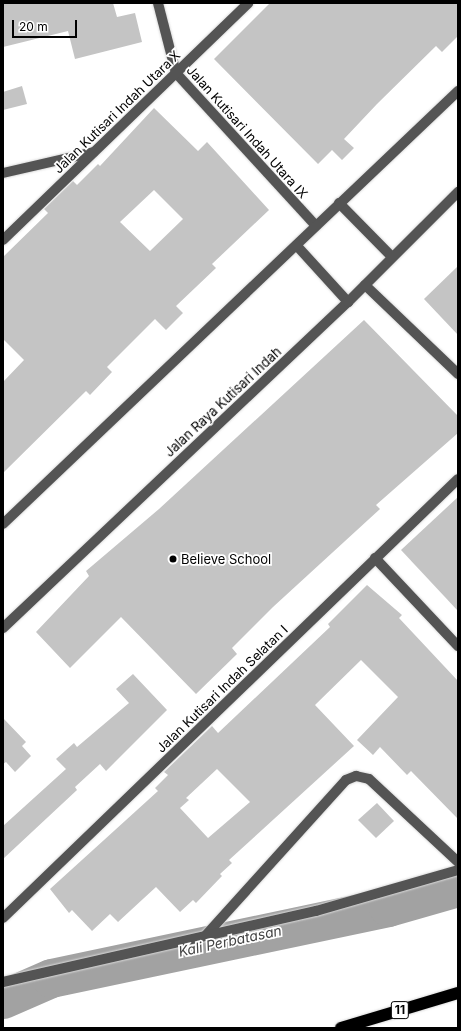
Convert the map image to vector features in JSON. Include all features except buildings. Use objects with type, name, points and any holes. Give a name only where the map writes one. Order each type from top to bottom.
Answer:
[{"type":"highway","name":"11","points":[[341,1028],[458,993]]},
{"type":"street","name":"Jalan Kutisari Indah Utara IX","points":[[158,3],[176,73],[316,226]]},
{"type":"street","name":"Jalan Kutisari Indah Utara X","points":[[3,240],[248,3]]},
{"type":"street","points":[[3,524],[297,246],[339,203],[458,91]]},
{"type":"street","points":[[3,173],[94,152]]},
{"type":"street","name":"Jalan Raya Kutisari Indah","points":[[3,628],[348,302],[391,256],[458,192]]},
{"type":"street","points":[[339,203],[391,256]]},
{"type":"street","points":[[297,246],[348,302]]},
{"type":"street","points":[[365,285],[458,374]]},
{"type":"street","name":"Jalan Kutisari Indah Selatan I","points":[[3,918],[458,479]]},
{"type":"street","points":[[375,558],[458,646]]},
{"type":"street","points":[[206,935],[346,780],[356,776],[369,779],[458,862]]},
{"type":"street","points":[[3,982],[316,911],[458,870]]},
{"type":"waterway","name":"Kali Perbatasan","points":[[3,999],[51,978],[388,907],[458,887]]},
{"type":"place","name":"Believe School","points":[[173,559]]}]
